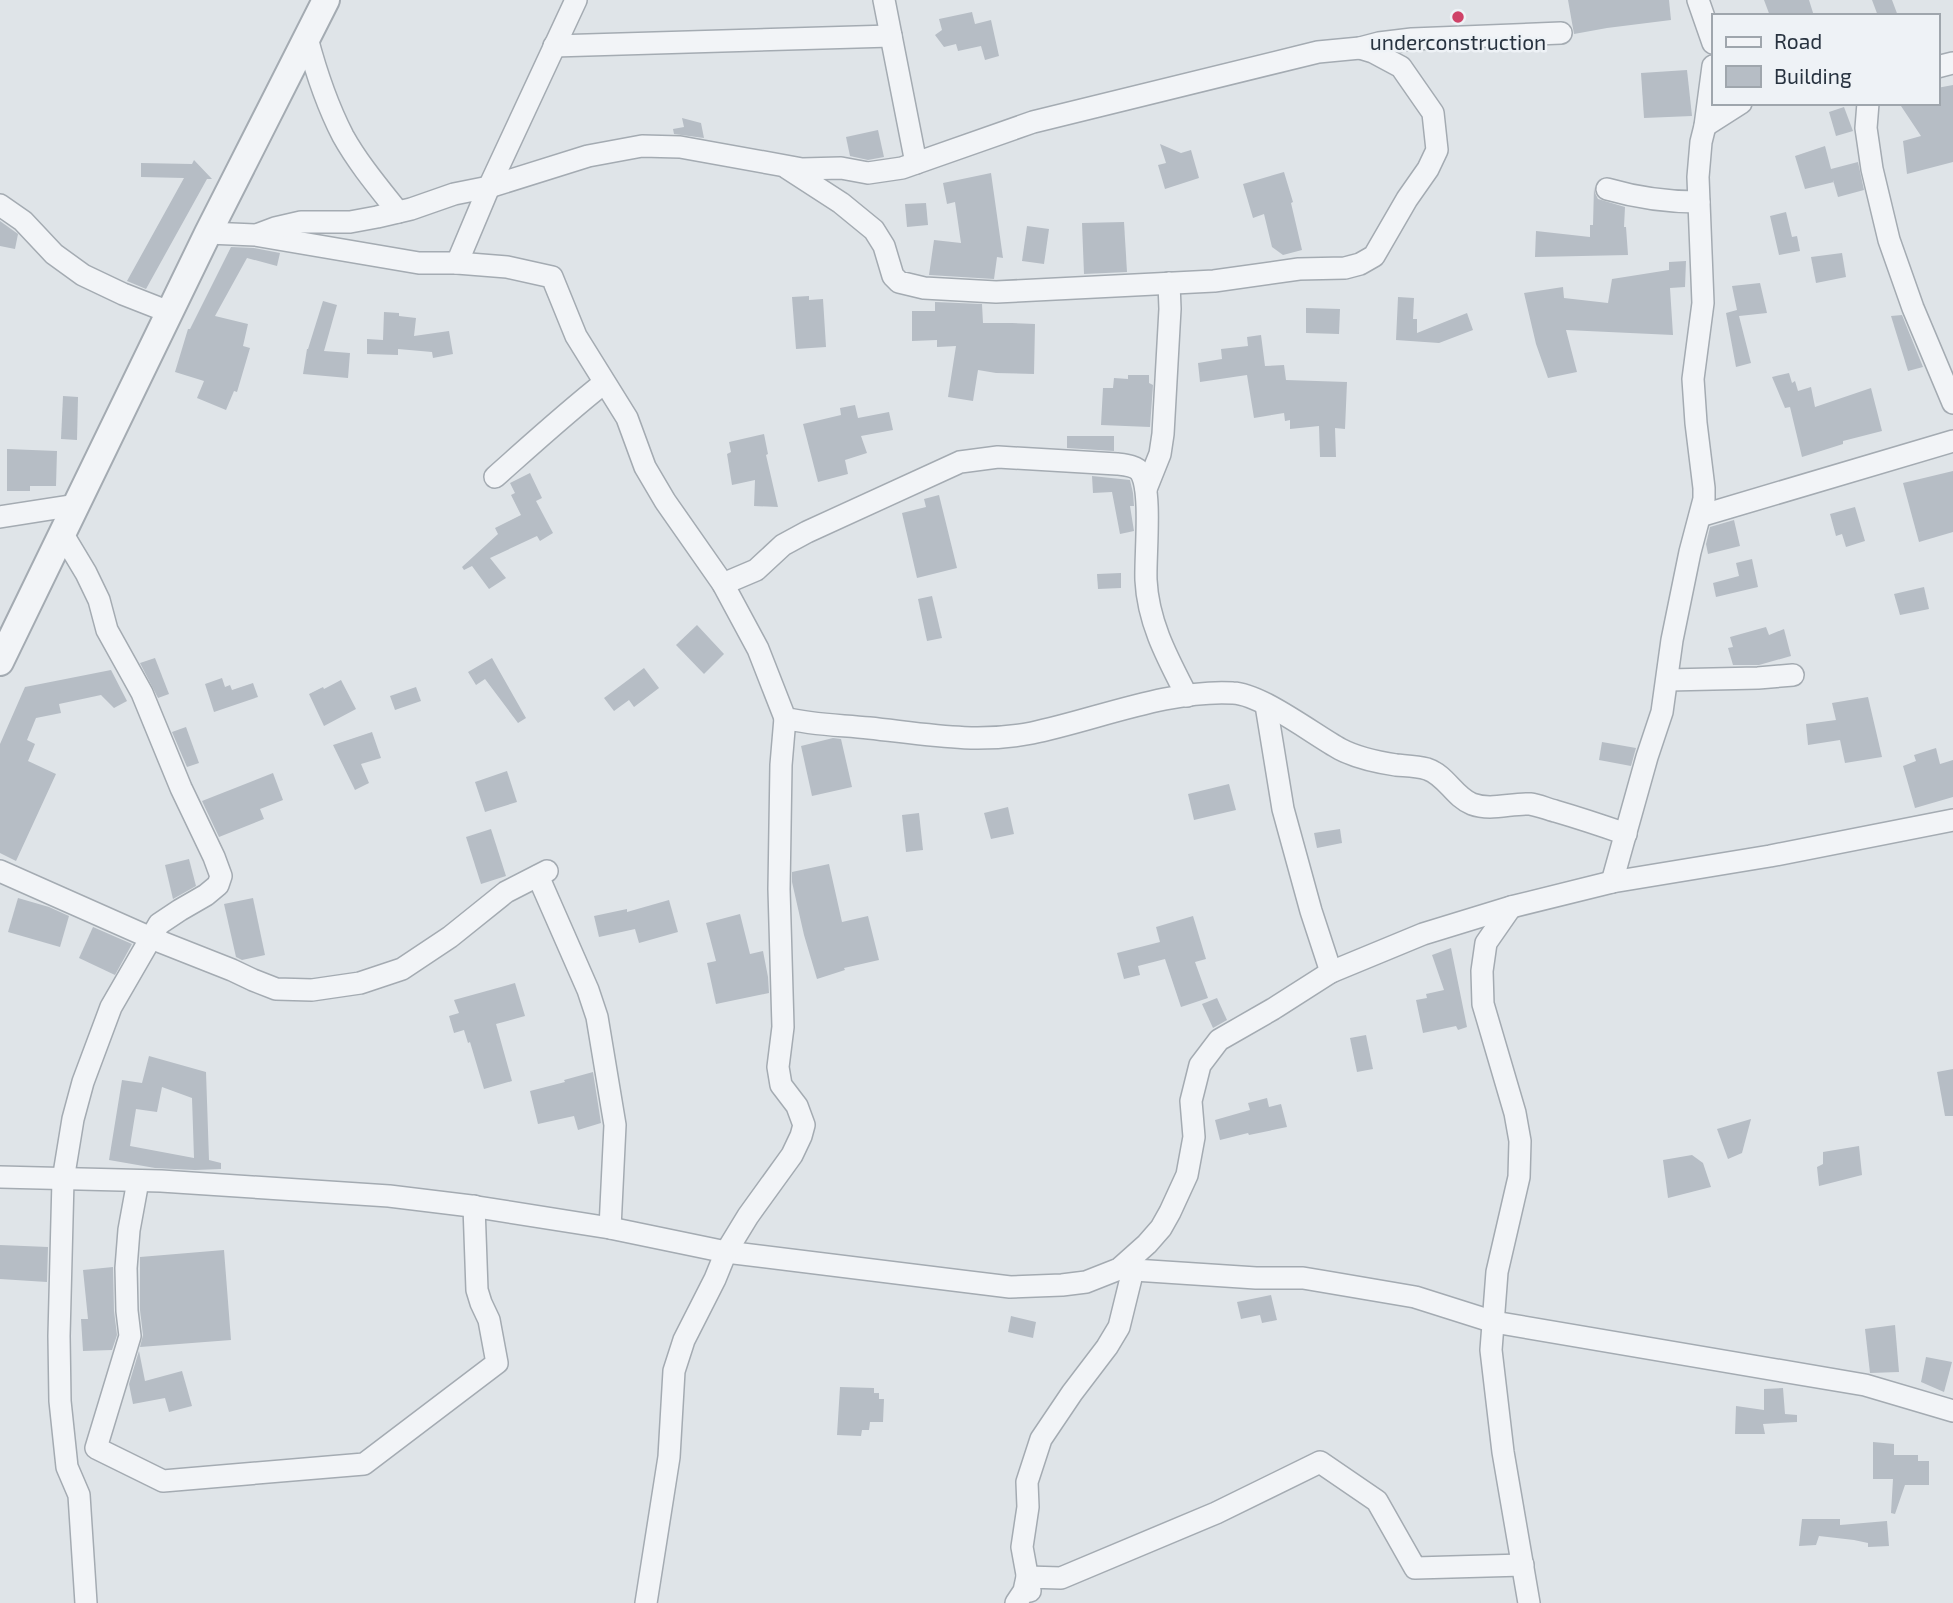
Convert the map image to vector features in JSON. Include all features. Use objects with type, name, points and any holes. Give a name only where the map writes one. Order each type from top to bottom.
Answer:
[{"type":"street","points":[[0,662],[169,312],[326,0]]},
{"type":"street","points":[[457,263],[489,187],[576,0]]},
{"type":"street","points":[[884,0],[916,163]]},
{"type":"street","points":[[1699,0],[1712,40]]},
{"type":"street","points":[[255,235],[301,222],[349,222],[398,212],[588,156],[642,146],[680,147],[802,169],[841,168],[868,173],[902,168],[1033,122],[1318,52],[1412,39],[1561,33]]},
{"type":"street","points":[[554,46],[891,36]]},
{"type":"street","points":[[307,38],[316,72],[344,138],[398,212]]},
{"type":"street","points":[[782,165],[841,203],[874,230],[884,246],[893,276],[899,282],[924,288],[996,292],[1214,281],[1299,269],[1345,268],[1374,256],[1437,150],[1433,113],[1401,67],[1360,48]]},
{"type":"street","points":[[1612,882],[1662,712],[1674,628],[1704,499],[1693,380],[1703,303],[1699,165],[1712,73]]},
{"type":"street","points":[[1705,126],[1738,105]]},
{"type":"street","points":[[1868,105],[1866,128],[1872,169],[1889,240],[1913,307],[1953,403]]},
{"type":"street","points":[[1607,189],[1642,198],[1699,202]]},
{"type":"street","points":[[0,205],[23,221],[54,254],[83,275],[169,312]]},
{"type":"street","points":[[208,233],[255,235],[419,263],[507,267],[552,277],[576,336],[627,418],[645,467],[665,501],[723,584],[758,649],[785,718],[781,765],[779,890],[783,1027],[778,1067],[781,1085],[797,1106],[804,1125],[792,1155],[726,1252],[684,1340],[674,1371],[669,1457],[646,1603]]},
{"type":"street","points":[[1146,489],[1160,454],[1163,434],[1169,283]]},
{"type":"street","points":[[495,477],[555,422],[604,383]]},
{"type":"street","points":[[1700,516],[1953,441]]},
{"type":"street","points":[[723,584],[756,570],[783,545],[807,532],[960,462],[998,457],[1117,464],[1138,469],[1146,489],[1146,580],[1150,610],[1160,643],[1187,696]]},
{"type":"street","points":[[0,517],[76,505]]},
{"type":"street","points":[[62,533],[86,573],[99,600],[107,630],[142,693],[220,876],[218,885],[206,895],[159,924],[111,1007],[83,1082],[73,1119],[64,1180],[59,1336],[60,1401],[67,1467],[79,1495],[86,1603]]},
{"type":"street","points":[[1668,680],[1793,675]]},
{"type":"street","points":[[785,718],[803,723],[954,739],[992,738],[1029,734],[1131,707],[1187,696],[1245,694],[1363,759],[1430,769],[1470,803],[1492,807],[1531,804],[1626,834]]},
{"type":"street","points":[[1266,705],[1283,809],[1331,972]]},
{"type":"street","points":[[1033,1603],[1021,1547],[1027,1507],[1027,1482],[1041,1439],[1119,1327],[1126,1270],[1161,1228],[1187,1175],[1194,1137],[1191,1101],[1200,1065],[1219,1040],[1331,972],[1423,934],[1511,907],[1612,882],[1770,856],[1953,820]]},
{"type":"street","points":[[0,871],[151,938],[276,989],[312,990],[360,983],[402,970],[450,937],[506,892],[542,874],[588,990],[602,1042],[615,1125],[610,1228]]},
{"type":"street","points":[[1511,907],[1486,943],[1482,971],[1483,1004],[1515,1113],[1520,1141],[1519,1177],[1497,1272],[1491,1349],[1528,1603]]},
{"type":"street","points":[[0,1177],[138,1181],[389,1196],[474,1206],[610,1228],[726,1252],[1010,1287],[1086,1282],[1126,1270],[1256,1278],[1303,1278],[1415,1297],[1494,1322],[1865,1385],[1953,1411]]},
{"type":"street","points":[[138,1181],[129,1230],[126,1268],[130,1336],[96,1448],[163,1480],[364,1464],[497,1363],[489,1320],[477,1290],[474,1206]]},
{"type":"street","points":[[1027,1577],[1061,1578],[1216,1513],[1320,1462],[1377,1502],[1415,1569],[1523,1565]]},
{"type":"street","points":[[1016,1603],[1024,1591],[1027,1577]]},
{"type":"building","points":[[1568,0],[1669,0],[1671,20],[1574,34]]},
{"type":"building","points":[[1764,0],[1809,0],[1813,14],[1769,14]]},
{"type":"building","points":[[1872,0],[1892,0],[1897,14],[1877,14]]},
{"type":"building","points":[[972,12],[975,24],[991,20],[999,56],[985,60],[981,46],[958,51],[956,44],[944,47],[935,35],[942,30],[939,19]]},
{"type":"building","points":[[1687,70],[1692,116],[1644,118],[1641,73]]},
{"type":"building","points":[[1953,85],[1953,162],[1907,174],[1903,141],[1921,136],[1900,105],[1939,105],[1939,88]]},
{"type":"building","points":[[1844,107],[1853,131],[1836,136],[1829,112]]},
{"type":"building","points":[[682,118],[701,123],[704,138],[674,134],[673,129],[684,127]]},
{"type":"building","points":[[878,130],[884,157],[868,160],[850,156],[846,137]]},
{"type":"building","points":[[1160,144],[1181,153],[1191,150],[1199,178],[1165,189],[1158,165],[1166,163]]},
{"type":"building","points":[[1825,146],[1831,169],[1858,162],[1864,190],[1838,197],[1834,182],[1805,189],[1795,156]]},
{"type":"building","points":[[194,160],[212,179],[207,179],[146,289],[127,281],[184,178],[141,177],[141,163],[192,164]]},
{"type":"building","points":[[1284,172],[1302,250],[1283,255],[1272,247],[1264,214],[1253,218],[1243,184]]},
{"type":"building","points":[[991,173],[1003,258],[997,257],[994,279],[929,275],[934,240],[961,243],[955,202],[947,204],[943,183]]},
{"type":"building","points":[[1594,187],[1598,199],[1625,207],[1624,227],[1628,255],[1535,257],[1536,231],[1590,237]]},
{"type":"building","points":[[926,203],[928,225],[907,227],[905,204]]},
{"type":"building","points":[[1786,212],[1792,237],[1797,236],[1800,251],[1779,255],[1770,216]]},
{"type":"building","points":[[0,221],[18,234],[15,249],[0,246]]},
{"type":"building","points":[[1124,222],[1127,272],[1084,274],[1082,223]]},
{"type":"building","points":[[1027,226],[1049,229],[1044,264],[1022,261]]},
{"type":"building","points":[[231,247],[280,253],[277,266],[247,258],[215,316],[248,324],[243,346],[250,348],[237,392],[234,391],[226,410],[197,398],[204,381],[175,372],[188,329]]},
{"type":"building","points":[[1842,253],[1846,277],[1816,283],[1811,257]]},
{"type":"building","points":[[1686,261],[1685,287],[1670,288],[1673,335],[1566,330],[1577,372],[1548,378],[1536,344],[1524,293],[1563,287],[1564,298],[1608,303],[1612,279],[1669,270],[1669,262]]},
{"type":"building","points":[[1760,283],[1767,313],[1739,316],[1751,363],[1736,367],[1726,313],[1737,310],[1732,286]]},
{"type":"building","points":[[809,296],[809,300],[823,299],[826,347],[796,349],[792,297]]},
{"type":"building","points":[[1398,297],[1414,298],[1413,319],[1417,319],[1417,333],[1467,313],[1473,330],[1439,343],[1396,340]]},
{"type":"building","points":[[323,301],[337,305],[324,351],[350,353],[348,378],[303,374],[307,349]]},
{"type":"building","points":[[935,302],[982,304],[983,323],[1035,324],[1034,374],[978,370],[973,401],[948,397],[956,346],[937,347],[937,340],[912,341],[912,311],[935,311]]},
{"type":"building","points":[[1306,308],[1340,309],[1339,334],[1306,333]]},
{"type":"building","points":[[384,312],[416,318],[414,336],[449,331],[453,354],[433,358],[432,352],[398,349],[398,355],[367,354],[367,339],[383,340]]},
{"type":"building","points":[[1902,315],[1923,367],[1908,371],[1891,316]]},
{"type":"building","points":[[1261,335],[1265,366],[1284,365],[1286,380],[1347,382],[1345,429],[1335,428],[1336,457],[1320,457],[1319,426],[1290,429],[1290,420],[1285,421],[1284,413],[1254,418],[1247,375],[1200,382],[1198,363],[1222,359],[1221,349],[1248,346],[1247,337]]},
{"type":"building","points":[[1789,373],[1798,391],[1811,387],[1815,407],[1871,388],[1882,431],[1843,441],[1843,444],[1802,457],[1790,407],[1785,408],[1772,377]]},
{"type":"building","points":[[1128,375],[1149,375],[1149,383],[1153,385],[1150,427],[1101,425],[1103,388],[1113,388],[1114,378],[1128,379]]},
{"type":"building","points":[[63,396],[78,397],[77,440],[61,439]]},
{"type":"building","points":[[855,405],[858,418],[889,412],[893,430],[861,436],[867,453],[845,460],[848,474],[818,482],[803,424],[841,415],[840,408]]},
{"type":"building","points":[[764,434],[778,507],[754,506],[755,480],[732,485],[727,454],[731,452],[729,442]]},
{"type":"building","points":[[1067,436],[1114,436],[1114,451],[1067,448]]},
{"type":"building","points":[[7,449],[57,451],[56,486],[30,486],[30,491],[7,491]]},
{"type":"building","points":[[1953,471],[1953,532],[1919,542],[1903,483]]},
{"type":"building","points":[[530,473],[542,498],[536,501],[553,533],[540,541],[537,536],[490,558],[506,578],[489,589],[472,566],[464,570],[462,567],[498,534],[495,528],[521,515],[511,495],[515,493],[510,483]]},
{"type":"building","points":[[1092,476],[1130,480],[1134,531],[1120,534],[1112,492],[1093,493]]},
{"type":"building","points":[[939,495],[957,568],[917,578],[902,513],[926,507],[924,499]]},
{"type":"building","points":[[1855,507],[1865,541],[1846,547],[1842,534],[1836,536],[1830,514]]},
{"type":"building","points":[[1734,520],[1740,546],[1708,554],[1706,544],[1710,527]]},
{"type":"building","points":[[1752,559],[1758,587],[1716,597],[1713,583],[1739,576],[1736,563]]},
{"type":"building","points":[[1121,573],[1121,588],[1098,589],[1097,574]]},
{"type":"building","points":[[1924,587],[1929,609],[1900,615],[1894,594]]},
{"type":"building","points":[[932,596],[942,638],[927,641],[918,599]]},
{"type":"building","points":[[697,625],[724,654],[704,674],[676,645]]},
{"type":"building","points":[[1766,627],[1769,635],[1784,629],[1791,656],[1759,665],[1733,665],[1728,648],[1733,647],[1730,637]]},
{"type":"building","points":[[155,658],[169,694],[158,698],[140,663]]},
{"type":"building","points":[[492,658],[526,718],[518,723],[485,679],[476,685],[468,672]]},
{"type":"building","points":[[644,668],[659,688],[634,707],[629,700],[614,711],[604,698]]},
{"type":"building","points":[[111,670],[127,701],[114,708],[101,695],[59,704],[61,713],[36,718],[27,740],[35,744],[28,761],[56,774],[16,861],[0,853],[0,744],[25,687]]},
{"type":"building","points":[[222,678],[225,687],[230,685],[232,690],[253,683],[258,697],[214,712],[205,684]]},
{"type":"building","points":[[341,680],[356,709],[324,726],[309,694]]},
{"type":"building","points":[[416,687],[421,701],[395,710],[390,696]]},
{"type":"building","points":[[1868,697],[1882,757],[1845,763],[1840,740],[1808,745],[1806,724],[1836,720],[1832,703]]},
{"type":"building","points":[[186,727],[199,763],[187,767],[172,732]]},
{"type":"building","points":[[372,732],[381,758],[361,764],[369,783],[355,790],[333,745]]},
{"type":"building","points":[[833,738],[841,739],[852,787],[812,796],[801,746]]},
{"type":"building","points":[[1602,742],[1636,748],[1631,766],[1599,760]]},
{"type":"building","points":[[1936,748],[1940,764],[1953,760],[1953,797],[1915,808],[1903,766],[1916,761],[1914,755]]},
{"type":"building","points":[[507,771],[517,802],[485,812],[475,782]]},
{"type":"building","points":[[273,773],[283,800],[260,809],[264,819],[219,837],[202,801]]},
{"type":"building","points":[[1229,784],[1236,810],[1194,820],[1188,794]]},
{"type":"building","points":[[1008,807],[1014,834],[991,839],[984,813]]},
{"type":"building","points":[[919,813],[923,850],[906,852],[902,815]]},
{"type":"building","points":[[491,829],[506,876],[481,884],[466,837]]},
{"type":"building","points":[[1340,829],[1342,843],[1317,848],[1314,833]]},
{"type":"building","points":[[189,859],[196,886],[173,899],[165,865]]},
{"type":"building","points":[[829,864],[842,922],[868,916],[879,960],[844,968],[845,970],[817,979],[804,935],[792,872]]},
{"type":"building","points":[[18,898],[69,916],[60,947],[8,932]]},
{"type":"building","points":[[253,898],[265,955],[242,960],[236,957],[224,904]]},
{"type":"building","points":[[669,900],[678,932],[639,943],[635,929],[599,937],[594,916],[627,909],[627,912]]},
{"type":"building","points":[[740,914],[750,954],[763,951],[769,993],[716,1004],[707,963],[716,961],[706,923]]},
{"type":"building","points":[[1193,916],[1206,959],[1195,962],[1208,998],[1181,1007],[1165,959],[1138,966],[1140,975],[1124,979],[1117,953],[1160,942],[1156,927]]},
{"type":"building","points":[[93,927],[132,944],[115,975],[79,958]]},
{"type":"building","points":[[1451,948],[1467,1027],[1458,1030],[1456,1026],[1423,1033],[1416,1000],[1427,998],[1426,994],[1444,990],[1432,955]]},
{"type":"building","points":[[515,983],[525,1016],[496,1024],[512,1081],[484,1089],[470,1042],[468,1043],[464,1030],[454,1033],[449,1016],[459,1013],[454,1000]]},
{"type":"building","points":[[1217,998],[1227,1020],[1213,1028],[1202,1004]]},
{"type":"building","points":[[1366,1035],[1373,1069],[1357,1072],[1350,1038]]},
{"type":"building","points":[[149,1056],[206,1072],[209,1160],[221,1163],[221,1169],[155,1168],[109,1160],[122,1080],[142,1083]],"holes":[[[162,1087],[192,1098],[194,1158],[130,1146],[136,1109],[157,1112]]]},
{"type":"building","points":[[1953,1069],[1953,1116],[1945,1116],[1937,1072]]},
{"type":"building","points":[[593,1072],[601,1123],[578,1130],[574,1116],[538,1124],[530,1091]]},
{"type":"building","points":[[1267,1098],[1269,1107],[1281,1104],[1287,1127],[1220,1140],[1215,1120],[1250,1110],[1248,1103]]},
{"type":"building","points":[[1751,1119],[1742,1153],[1728,1159],[1717,1129]]},
{"type":"building","points":[[1859,1146],[1862,1175],[1819,1186],[1817,1167],[1823,1164],[1823,1152]]},
{"type":"building","points":[[1692,1155],[1703,1163],[1711,1187],[1668,1198],[1663,1160]]},
{"type":"building","points":[[0,1245],[48,1247],[47,1282],[0,1279]]},
{"type":"building","points":[[224,1250],[231,1340],[140,1347],[143,1335],[140,1257]]},
{"type":"building","points":[[113,1267],[117,1335],[112,1350],[83,1351],[81,1319],[88,1319],[83,1270]]},
{"type":"building","points":[[1271,1295],[1277,1320],[1262,1323],[1260,1315],[1241,1319],[1237,1302]]},
{"type":"building","points":[[1011,1316],[1036,1322],[1033,1338],[1008,1332]]},
{"type":"building","points":[[1895,1325],[1899,1372],[1870,1373],[1865,1329]]},
{"type":"building","points":[[139,1351],[145,1381],[182,1371],[192,1406],[169,1412],[165,1398],[133,1404],[129,1384]]},
{"type":"building","points":[[1926,1357],[1952,1362],[1944,1392],[1921,1382]]},
{"type":"building","points":[[840,1387],[874,1388],[874,1393],[879,1393],[879,1399],[884,1399],[883,1422],[870,1422],[869,1430],[862,1430],[861,1436],[837,1435]]},
{"type":"building","points":[[1783,1388],[1785,1414],[1797,1415],[1797,1422],[1763,1424],[1765,1434],[1735,1434],[1736,1406],[1764,1410],[1764,1389]]},
{"type":"building","points":[[1873,1442],[1894,1444],[1894,1455],[1918,1455],[1918,1461],[1929,1461],[1929,1485],[1905,1485],[1895,1514],[1891,1513],[1893,1479],[1873,1479]]},
{"type":"building","points":[[1802,1519],[1840,1519],[1840,1525],[1887,1521],[1889,1546],[1868,1547],[1868,1543],[1819,1536],[1816,1545],[1799,1546]]},
{"type":"place","name":"underconstruction","points":[[1458,17]]}]
